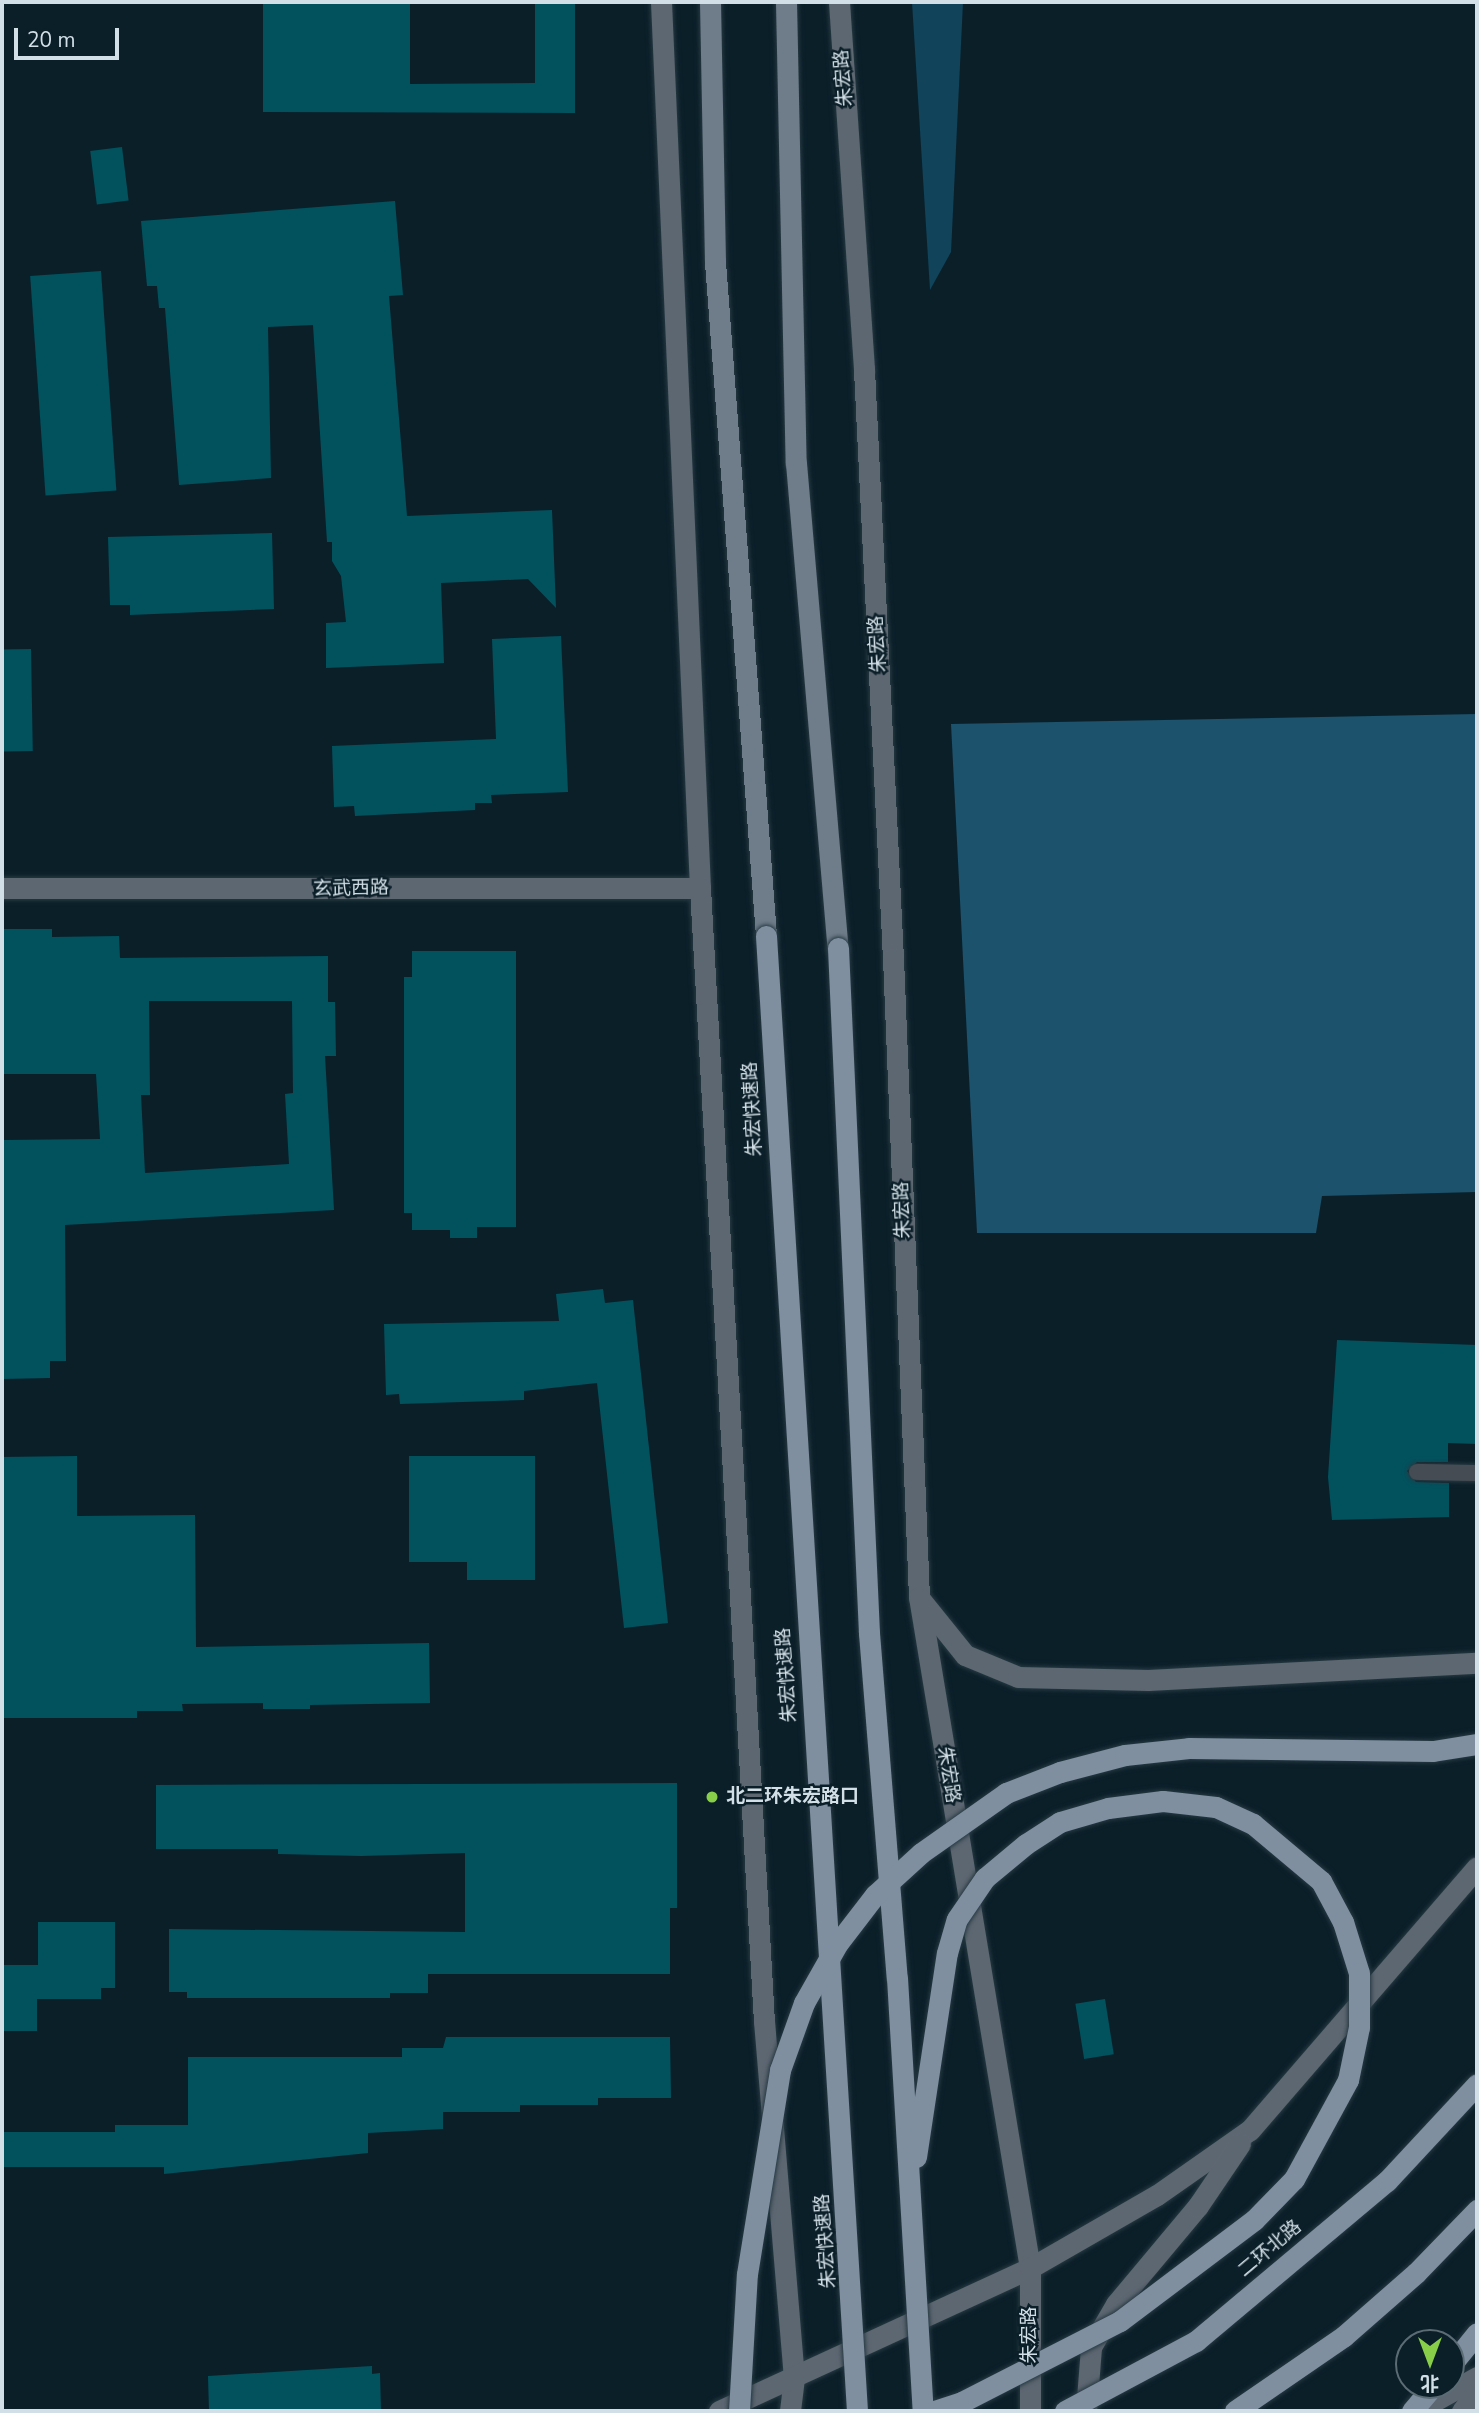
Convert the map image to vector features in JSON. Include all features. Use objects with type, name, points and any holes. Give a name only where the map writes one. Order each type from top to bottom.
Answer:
[{"type":"highway","name":"朱宏快速路","points":[[766,936],[857,2411]]},
{"type":"highway","points":[[838,948],[869,1633],[910,2190],[923,2411]]},
{"type":"highway","points":[[739,2411],[747,2273],[780,2070],[803,2003],[838,1943],[876,1895],[921,1853],[1006,1793],[1060,1772],[1125,1755],[1189,1748],[1433,1751],[1477,1744]]},
{"type":"highway","points":[[910,2190],[947,1954],[957,1919],[985,1878],[1026,1844],[1060,1822],[1108,1808],[1163,1801],[1216,1807],[1265,1832],[1321,1881],[1343,1922],[1359,1973],[1359,2027],[1348,2080],[1294,2179],[1254,2220],[1120,2321],[962,2402],[934,2411]]},
{"type":"highway","name":"二环北路","points":[[1065,2411],[1196,2341],[1387,2181],[1477,2084]]},
{"type":"highway","points":[[1235,2411],[1344,2336],[1416,2273],[1477,2210]]},
{"type":"highway","points":[[1465,2348],[1477,2333]]},
{"type":"main road","points":[[661,2],[700,888],[764,2021],[794,2378],[790,2411]]},
{"type":"main road","points":[[710,2],[715,262],[766,936]]},
{"type":"main road","points":[[786,2],[796,463],[838,948]]},
{"type":"main road","name":"朱宏路","points":[[839,2],[864,370],[894,958],[919,1597],[1030,2268],[1030,2411]]},
{"type":"main road","name":"玄武西路","points":[[2,888],[700,888]]},
{"type":"main road","points":[[919,1597],[965,1655],[1017,1677],[1148,1680],[1477,1663]]},
{"type":"main road","points":[[1086,2411],[1091,2347],[1116,2304],[1198,2206],[1250,2130],[1477,1867]]},
{"type":"main road","points":[[719,2411],[1030,2268],[1157,2195],[1250,2130]]},
{"type":"main road","points":[[1414,2411],[1477,2377]]},
{"type":"main road","points":[[1462,2411],[1477,2392]]},
{"type":"lane","points":[[1417,1472],[1477,1473]]},
{"type":"shaded area","points":[[912,2],[963,2],[951,252],[930,290]]},
{"type":"shaded area","points":[[1477,714],[1477,1192],[1322,1196],[1316,1233],[977,1233],[951,724]]},
{"type":"building","points":[[263,2],[410,3],[410,84],[535,83],[535,2],[575,2],[575,113],[263,112]]},
{"type":"building","points":[[122,147],[129,201],[97,204],[90,151]]},
{"type":"building","points":[[395,201],[403,295],[389,296],[407,516],[552,510],[556,608],[528,579],[441,583],[444,663],[326,668],[326,623],[346,622],[341,576],[332,561],[332,542],[327,542],[313,325],[268,327],[271,478],[179,485],[165,308],[159,308],[157,286],[147,286],[141,221]]},
{"type":"building","points":[[101,271],[116,490],[46,495],[30,276]]},
{"type":"building","points":[[272,533],[274,609],[130,615],[130,605],[110,605],[108,537]]},
{"type":"building","points":[[561,636],[568,792],[491,795],[492,803],[475,803],[475,810],[355,816],[354,806],[334,807],[332,746],[496,739],[492,639]]},
{"type":"building","points":[[31,649],[33,751],[4,751],[2,650]]},
{"type":"building","points":[[2,929],[52,929],[52,937],[119,936],[120,958],[328,956],[328,1002],[335,1002],[336,1056],[325,1056],[334,1210],[65,1225],[66,1361],[50,1361],[50,1378],[2,1379],[2,1140],[100,1139],[96,1074],[2,1074]],"holes":[[[149,1001],[292,1001],[293,1093],[285,1094],[289,1164],[145,1173],[141,1095],[150,1095]]]},
{"type":"building","points":[[412,951],[516,951],[516,1227],[477,1227],[477,1238],[450,1238],[450,1230],[412,1230],[412,1213],[404,1213],[404,977],[412,977]]},
{"type":"building","points":[[603,1289],[605,1303],[633,1300],[668,1623],[624,1628],[597,1383],[524,1391],[524,1400],[400,1404],[399,1394],[386,1395],[384,1324],[559,1321],[556,1294]]},
{"type":"building","points":[[1337,1340],[1477,1345],[1477,1444],[1448,1443],[1448,1462],[1417,1462],[1407,1471],[1416,1482],[1449,1483],[1449,1517],[1332,1520],[1328,1477]]},
{"type":"building","points":[[77,1456],[77,1516],[195,1515],[196,1647],[429,1643],[430,1703],[310,1705],[310,1709],[263,1709],[263,1703],[182,1704],[183,1711],[137,1711],[137,1718],[2,1718],[2,1457]]},
{"type":"building","points":[[409,1456],[535,1456],[535,1580],[467,1580],[467,1562],[409,1562]]},
{"type":"building","points":[[677,1783],[677,1908],[670,1908],[670,1974],[428,1974],[428,1993],[390,1993],[390,1998],[187,1998],[187,1992],[169,1992],[169,1929],[465,1932],[465,1853],[361,1856],[278,1854],[278,1849],[156,1849],[156,1785]]},
{"type":"building","points":[[38,1922],[115,1922],[115,1988],[101,1988],[101,1999],[37,1999],[37,2031],[2,2031],[2,1965],[38,1965]]},
{"type":"building","points":[[1105,1999],[1114,2054],[1084,2059],[1075,2004]]},
{"type":"building","points":[[446,2037],[670,2037],[671,2098],[598,2098],[598,2105],[520,2105],[520,2112],[443,2112],[443,2129],[368,2133],[368,2153],[164,2174],[164,2167],[2,2167],[2,2132],[115,2132],[115,2125],[188,2125],[188,2057],[402,2057],[402,2048],[443,2048]]},
{"type":"building","points":[[372,2366],[372,2374],[380,2373],[381,2411],[209,2411],[208,2376]]},
{"type":"place","name":"北二环朱宏路口","points":[[712,1797]]}]
